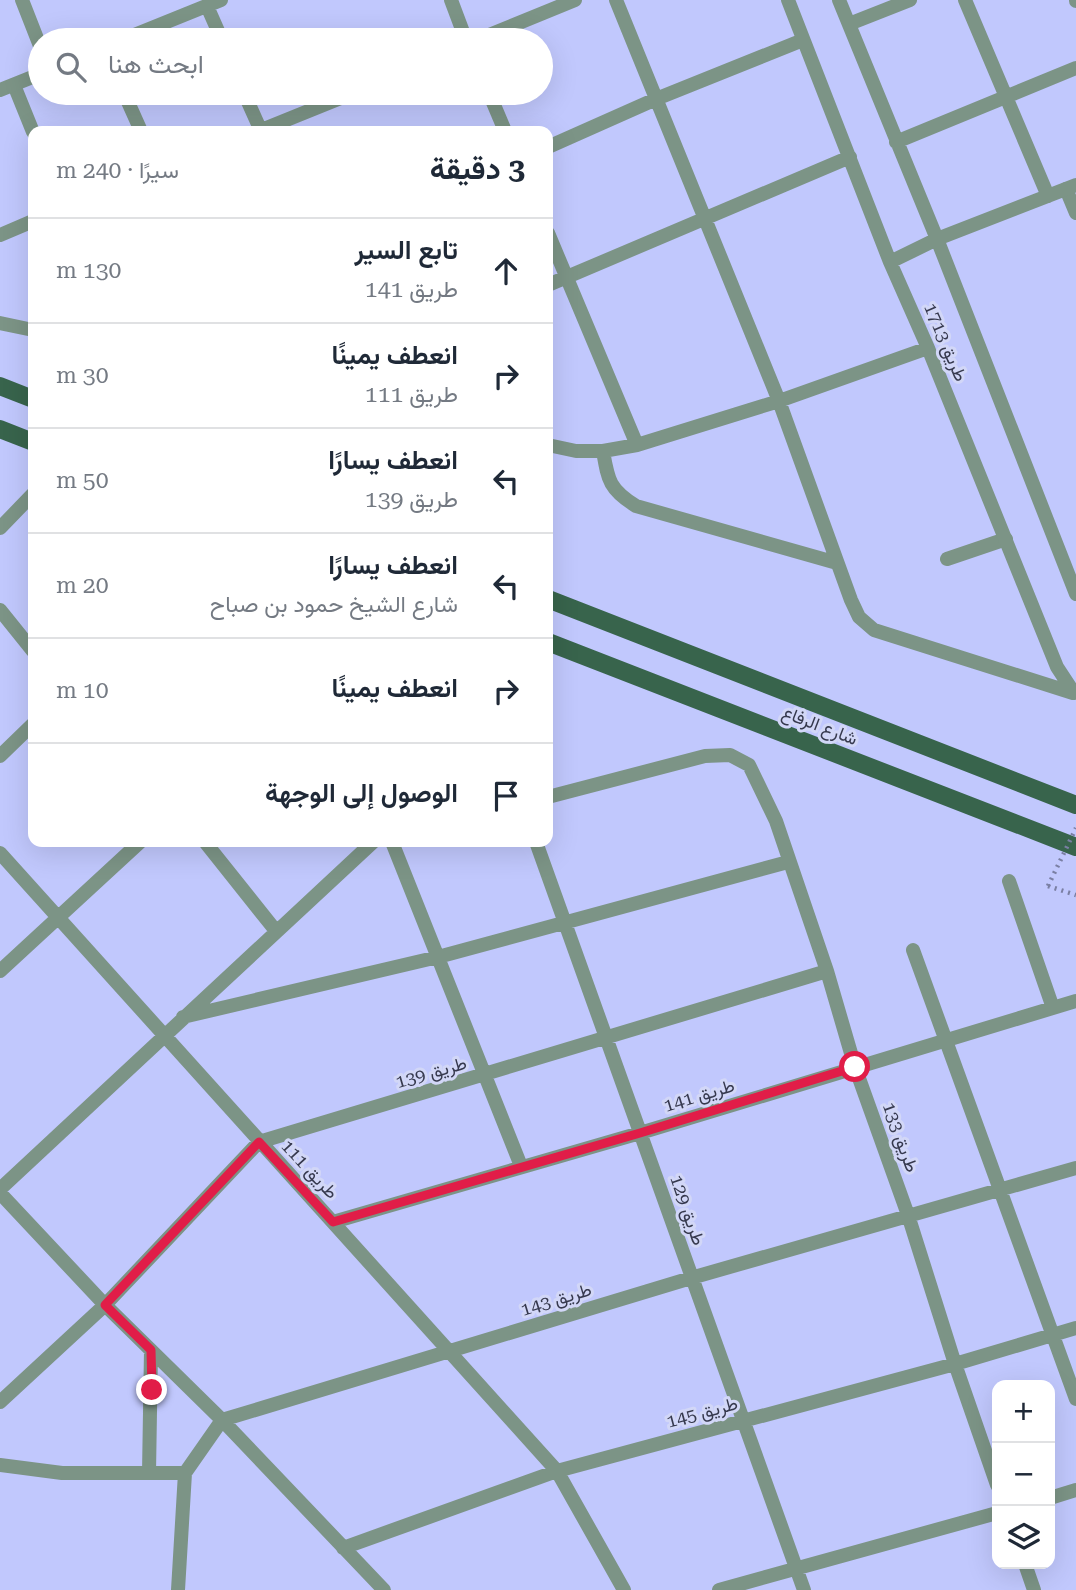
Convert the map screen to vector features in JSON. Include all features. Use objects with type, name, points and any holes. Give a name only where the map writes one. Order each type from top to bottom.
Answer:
[{"type":"main road","points":[[0,386],[28,397]]},
{"type":"main road","points":[[0,429],[28,440]]},
{"type":"main road","name":"شارع الرفاع","points":[[553,601],[1076,805]]},
{"type":"main road","name":"شارع الرفاع","points":[[553,644],[1076,847]]},
{"type":"street","points":[[22,0],[33,28]]},
{"type":"street","points":[[152,28],[221,0]]},
{"type":"street","points":[[451,0],[462,28]]},
{"type":"street","points":[[506,28],[575,0]]},
{"type":"street","points":[[615,0],[779,401],[859,617],[874,630],[1075,694]]},
{"type":"street","name":"طريق 1713","points":[[788,0],[890,262],[928,348],[1057,667],[1075,694]]},
{"type":"street","name":"طريق 1713","points":[[839,0],[937,239],[1076,594]]},
{"type":"street","points":[[849,24],[910,0]]},
{"type":"street","points":[[965,0],[1048,196]]},
{"type":"street","points":[[206,6],[216,28]]},
{"type":"street","points":[[553,145],[656,99],[803,40]]},
{"type":"street","points":[[896,142],[1076,68]]},
{"type":"street","points":[[28,79],[7,88],[29,126]]},
{"type":"street","points":[[129,105],[139,126]]},
{"type":"street","points":[[249,105],[258,126]]},
{"type":"street","points":[[272,126],[324,105]]},
{"type":"street","points":[[494,105],[503,126]]},
{"type":"street","points":[[553,283],[850,157]]},
{"type":"street","points":[[890,262],[937,239],[1071,187],[1076,213]]},
{"type":"street","points":[[0,235],[28,223]]},
{"type":"street","points":[[553,245],[637,445]]},
{"type":"street","points":[[0,323],[28,329]]},
{"type":"street","points":[[553,446],[576,451],[603,451],[637,445],[779,401],[928,348]]},
{"type":"street","points":[[603,451],[609,482],[620,496],[636,506],[838,563]]},
{"type":"street","points":[[0,528],[28,499]]},
{"type":"street","points":[[947,559],[1006,539]]},
{"type":"street","points":[[0,610],[28,645]]},
{"type":"street","points":[[0,756],[28,729]]},
{"type":"street","name":"طريق 133","points":[[553,796],[705,756],[730,755],[749,765],[776,821],[827,971],[855,1067],[908,1215],[992,1471]]},
{"type":"street","points":[[0,971],[134,847]]},
{"type":"street","points":[[209,847],[276,931]]},
{"type":"street","points":[[368,847],[164,1034],[0,1191],[105,1305],[222,1420],[384,1590]]},
{"type":"street","points":[[394,847],[521,1166]]},
{"type":"street","name":"طريق 129","points":[[538,847],[804,1590]]},
{"type":"street","name":"طريق 111","points":[[0,853],[557,1471],[624,1590]]},
{"type":"street","points":[[183,1017],[438,957],[788,862]]},
{"type":"street","points":[[1009,881],[1054,1008]]},
{"type":"street","points":[[913,950],[1076,1399]]},
{"type":"street","name":"طريق 139","points":[[259,1142],[827,971]]},
{"type":"street","name":"طريق 141","points":[[333,1222],[640,1133],[1076,1001]]},
{"type":"street","points":[[0,1402],[105,1305],[259,1142]]},
{"type":"street","name":"طريق 143","points":[[222,1420],[691,1278],[1076,1168]]},
{"type":"street","name":"طريق 145","points":[[343,1548],[557,1471],[955,1364],[1076,1328]]},
{"type":"street","points":[[149,1473],[151,1350]]},
{"type":"street","points":[[178,1590],[185,1473],[222,1420]]},
{"type":"street","points":[[0,1465],[62,1473],[185,1473]]},
{"type":"street","points":[[1055,1496],[1076,1490]]},
{"type":"street","points":[[719,1590],[992,1514]]},
{"type":"street","points":[[1026,1569],[1034,1590]]},
{"type":"path","points":[[1076,828],[1048,886],[1076,895]]},
{"type":"route","points":[[152,1390],[151,1350],[105,1305],[259,1142],[333,1222],[855,1067]]}]
